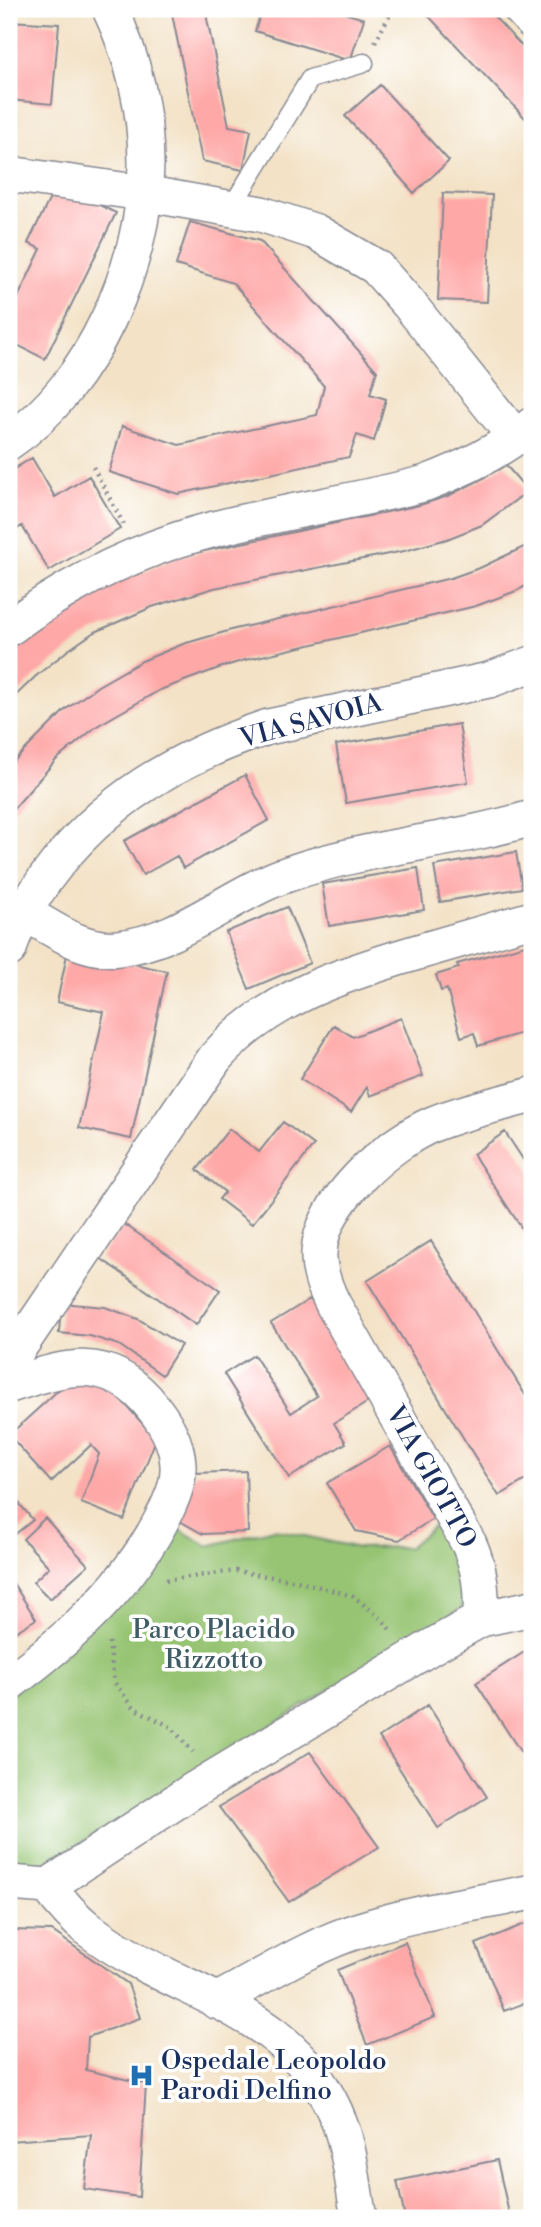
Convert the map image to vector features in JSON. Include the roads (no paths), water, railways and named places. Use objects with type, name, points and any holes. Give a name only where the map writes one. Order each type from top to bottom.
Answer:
[{"type":"street","points":[[9,442],[37,422],[75,377],[114,305],[128,266],[144,193],[145,145],[140,101],[131,62],[110,9]]},
{"type":"street","points":[[521,9],[532,21]]},
{"type":"street","points":[[9,174],[231,208],[261,214],[316,232],[376,267],[524,431],[454,471],[426,483],[199,534],[140,553],[62,593],[9,628]]},
{"type":"street","name":"VIA SAVOIA","points":[[9,949],[25,913],[56,864],[89,826],[129,793],[172,768],[268,727],[489,680],[532,664]]},
{"type":"street","points":[[25,913],[88,946],[129,946],[169,934],[252,889],[286,874],[337,859],[532,818]]},
{"type":"street","points":[[9,1362],[215,1058],[236,1037],[255,1021],[290,999],[336,978],[532,919]]},
{"type":"street","name":"VIA GIOTTO","points":[[481,1619],[480,1569],[469,1544],[333,1304],[320,1271],[319,1252],[330,1218],[352,1185],[403,1141],[447,1119],[532,1095]]},
{"type":"street","points":[[9,1385],[65,1369],[80,1367],[106,1370],[132,1386],[155,1410],[173,1443],[178,1479],[160,1523],[133,1567],[83,1622],[9,1683]]},
{"type":"street","points":[[9,1883],[48,1886],[215,1777],[411,1659],[481,1619],[532,1608]]},
{"type":"street","points":[[48,1886],[72,1914],[99,1937],[250,2018],[298,2054],[330,2103],[342,2133],[359,2218]]},
{"type":"street","points":[[216,2001],[324,1944],[359,1930],[532,1892]]},
{"type":"lane","points":[[231,208],[310,79],[363,63]]},
{"type":"place","name":"Ospedale Leopoldo Parodi Delfino","points":[[141,2076]]},
{"type":"park label","name":"Parco Placido Rizzotto","points":[[214,1645]]}]
